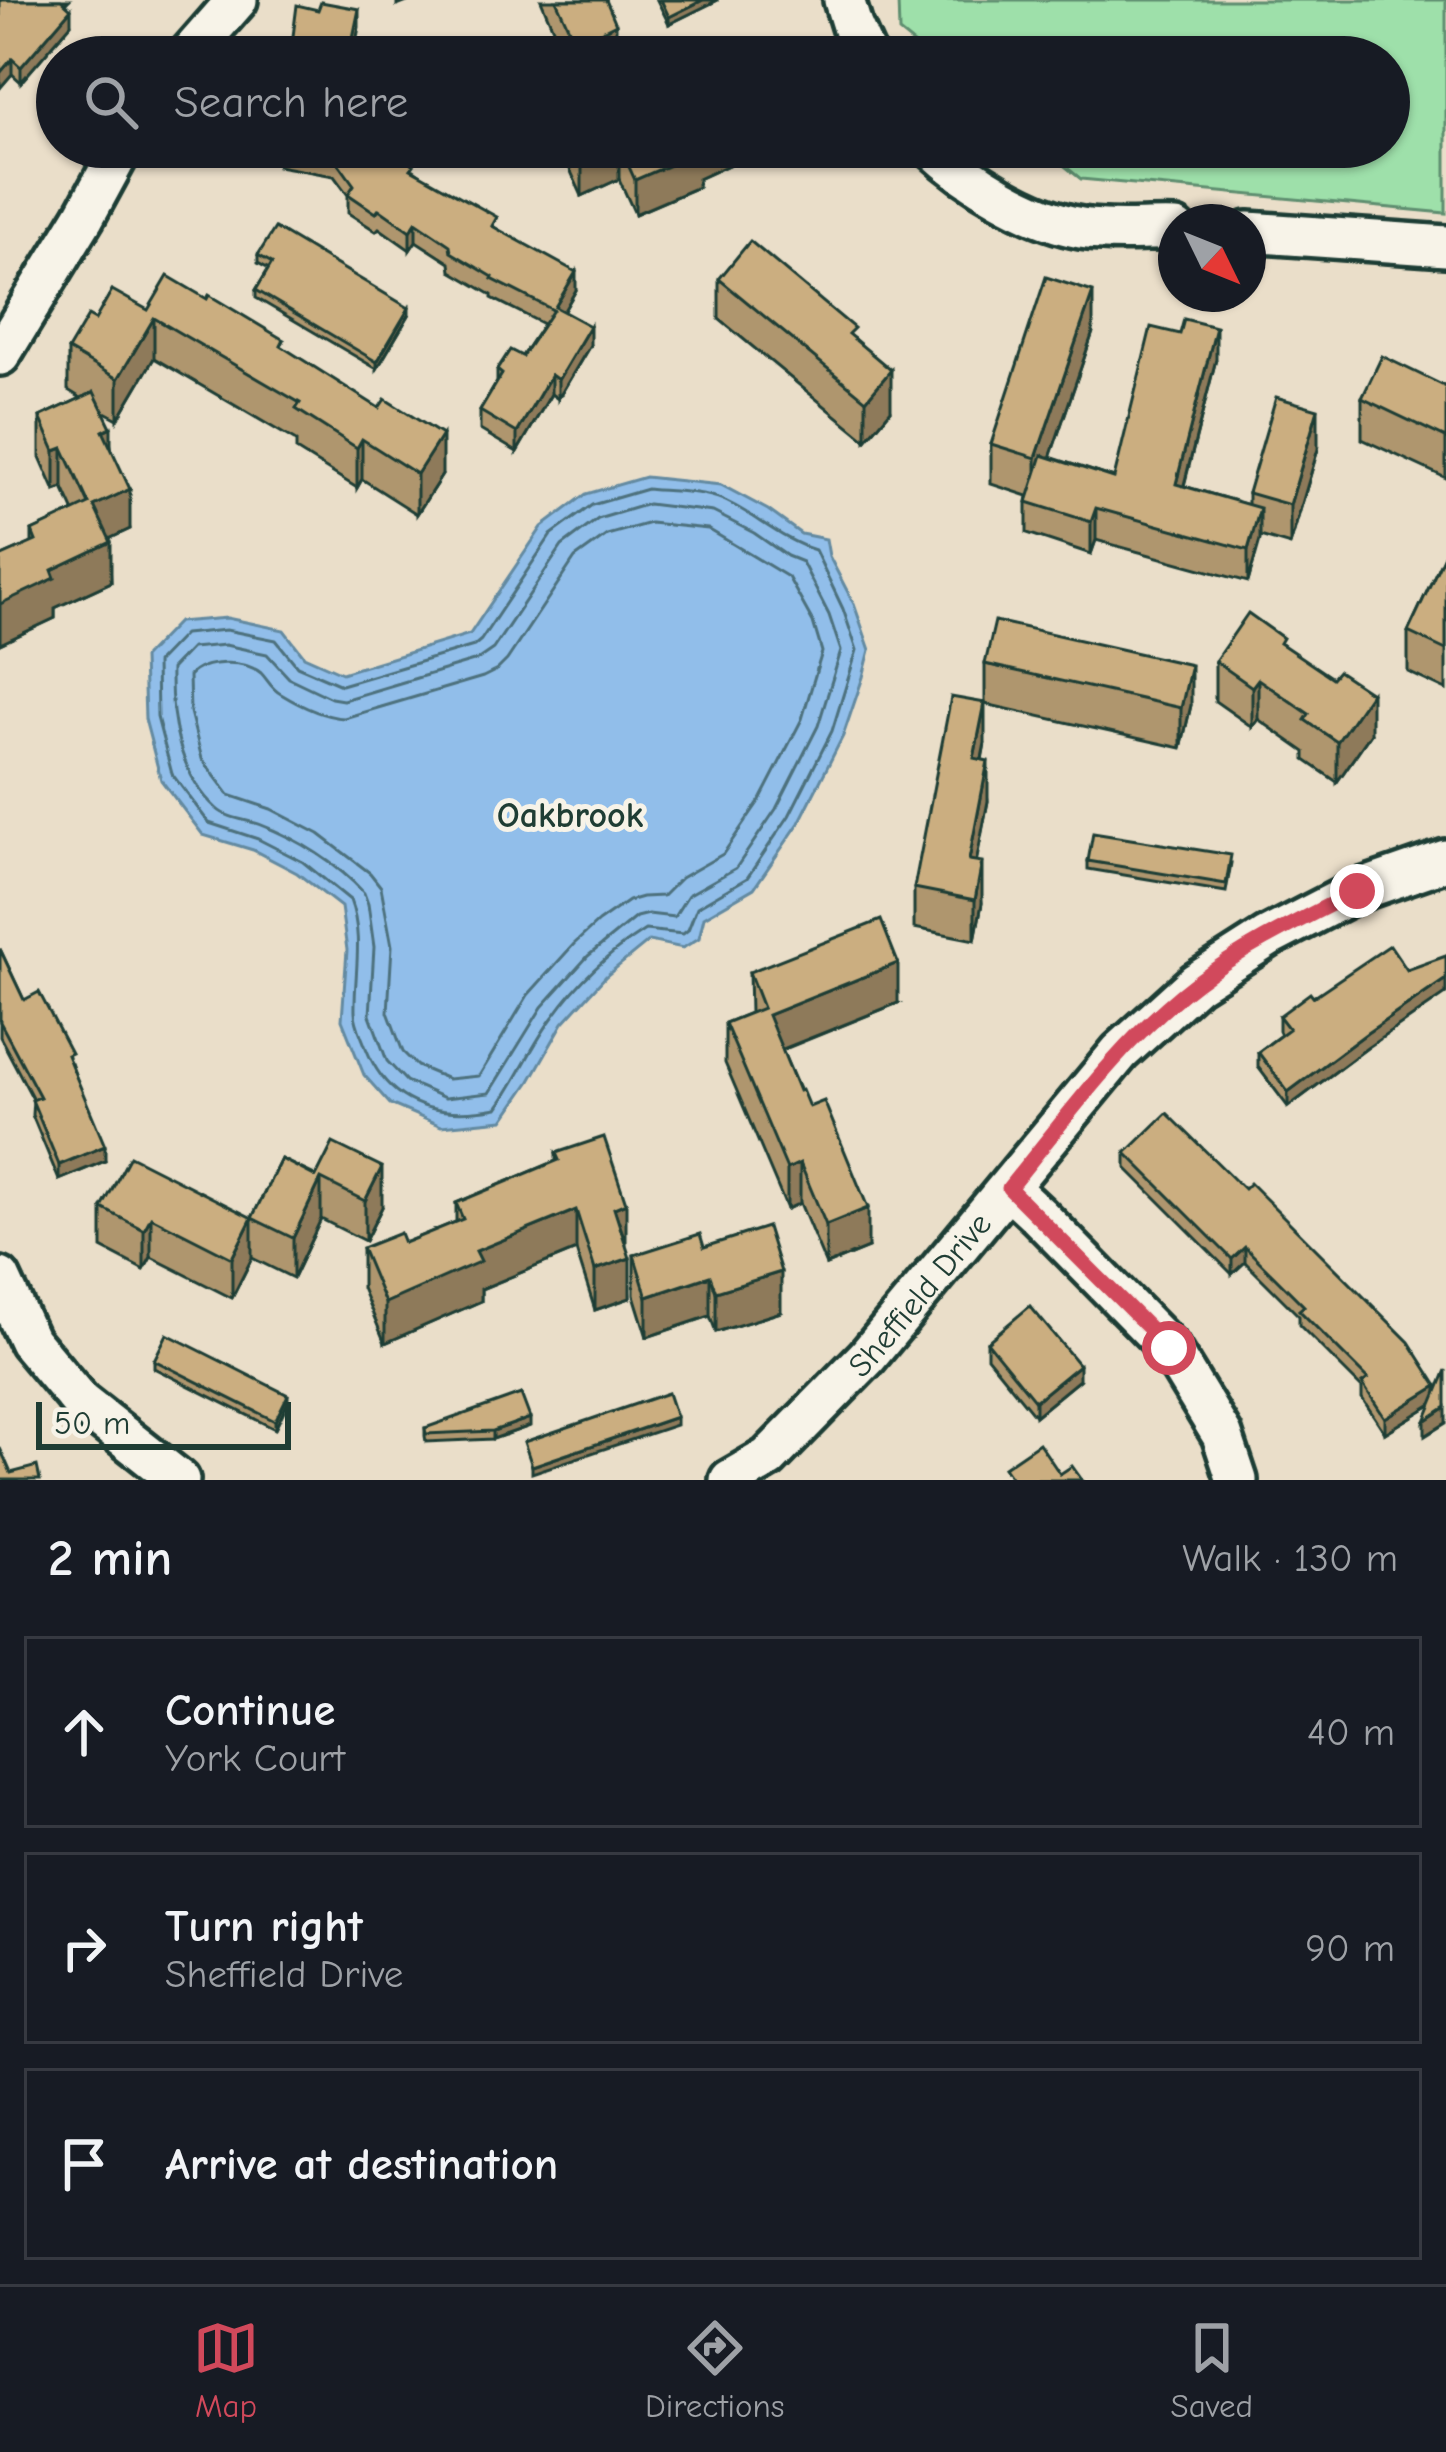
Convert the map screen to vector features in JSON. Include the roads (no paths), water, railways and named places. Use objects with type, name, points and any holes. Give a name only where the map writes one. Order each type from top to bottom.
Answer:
[{"type":"street","points":[[205,36],[237,0]]},
{"type":"street","points":[[844,0],[856,36]]},
{"type":"street","points":[[0,355],[111,168]]},
{"type":"street","points":[[955,168],[1029,211],[1080,228],[1158,230]]},
{"type":"street","points":[[1266,233],[1446,246]]},
{"type":"street","name":"Sheffield Drive","points":[[730,1480],[768,1458],[867,1357],[1120,1052],[1196,983],[1268,937],[1357,891],[1446,860]]},
{"type":"street","points":[[1009,1188],[1169,1348],[1222,1435],[1237,1480]]},
{"type":"street","points":[[0,1278],[29,1341],[80,1402],[179,1480]]},
{"type":"water","points":[[645,477],[721,485],[801,534],[826,539],[870,650],[863,677],[843,736],[799,823],[754,888],[704,917],[699,938],[683,948],[649,941],[606,976],[563,1023],[503,1120],[441,1126],[390,1104],[364,1075],[342,1020],[347,950],[341,907],[297,873],[253,850],[203,835],[161,780],[145,719],[143,658],[178,622],[227,618],[284,630],[304,656],[342,673],[470,634],[542,527],[586,494]]},
{"type":"district","name":"Oakbrook","points":[[570,814]]}]
